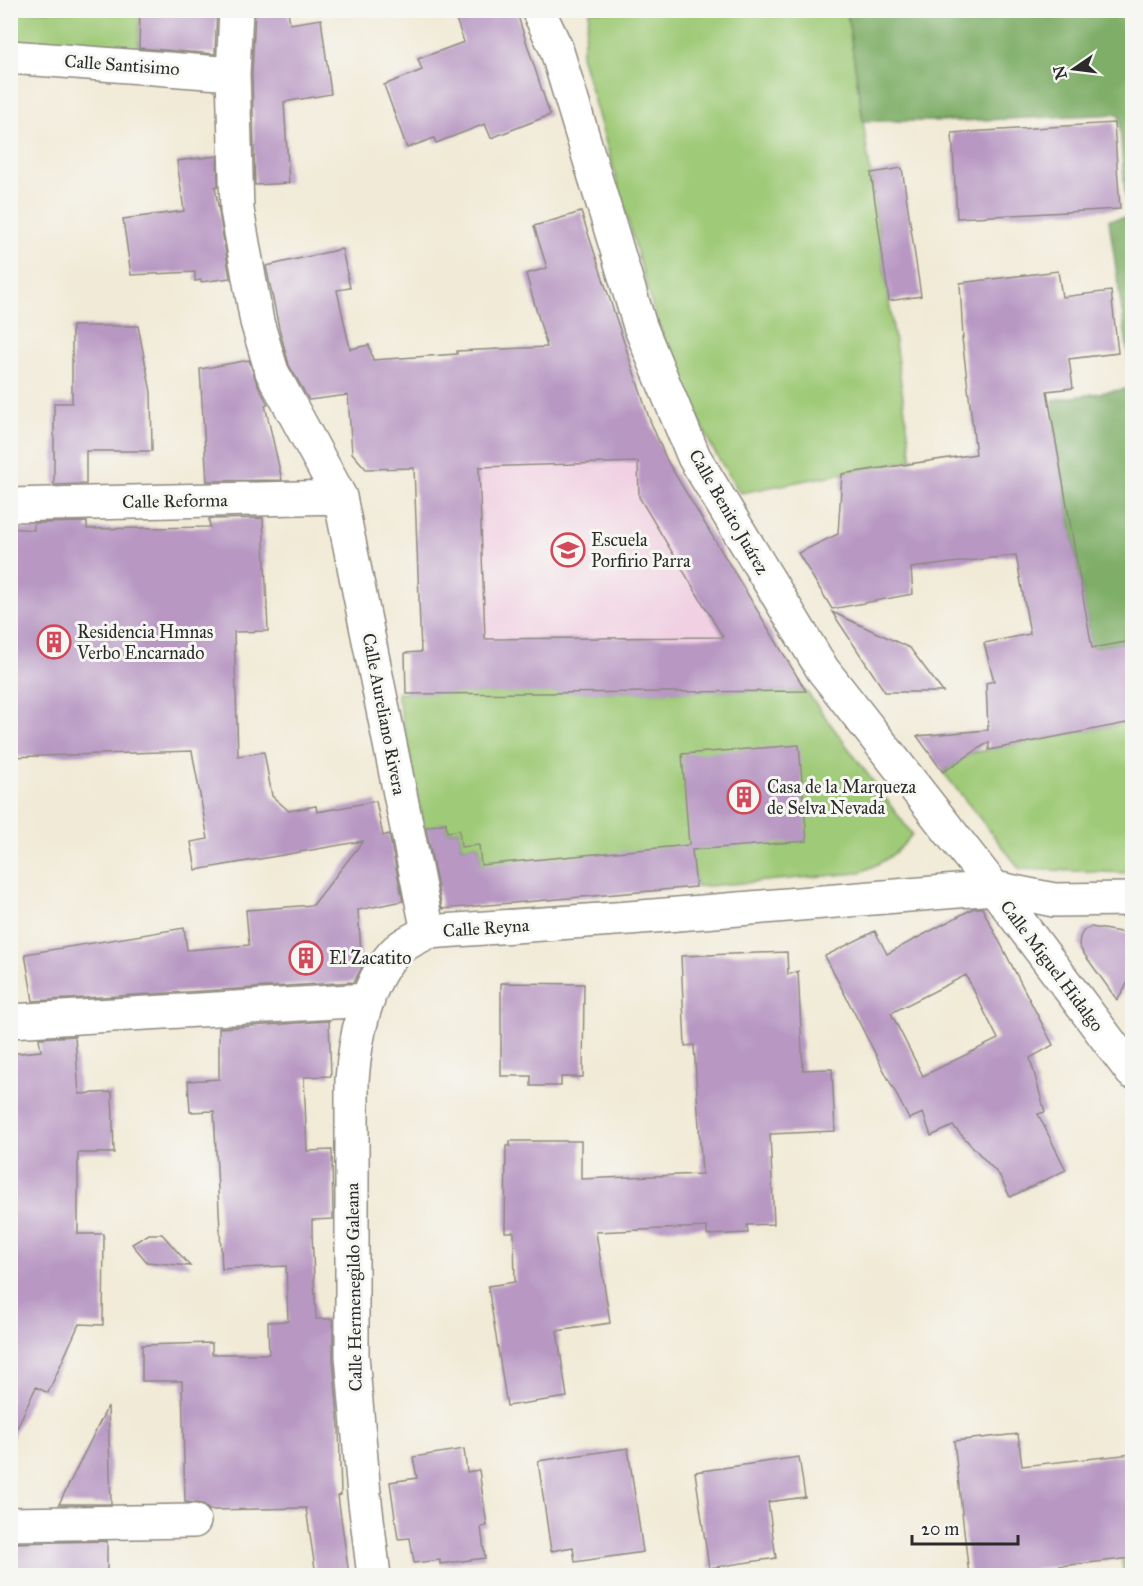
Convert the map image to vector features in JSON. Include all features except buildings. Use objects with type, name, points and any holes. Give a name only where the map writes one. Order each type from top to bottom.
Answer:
[{"type":"street","name":"Calle Aureliano Rivera","points":[[236,10],[233,74],[237,210],[263,348],[283,395],[340,497],[428,932]]},
{"type":"street","name":"Calle Benito Juárez","points":[[537,10],[556,48],[640,326],[694,457],[824,670],[994,888]]},
{"type":"street","points":[[556,48],[567,10]]},
{"type":"street","name":"Calle Santisimo","points":[[10,57],[233,74]]},
{"type":"street","name":"Calle Reforma","points":[[10,505],[340,497]]},
{"type":"street","name":"Calle Reyna","points":[[368,1000],[383,966],[394,952],[428,932],[994,888],[1054,900],[1132,899]]},
{"type":"street","name":"Calle Miguel Hidalgo","points":[[994,888],[1132,1072]]},
{"type":"street","points":[[10,1021],[368,1000]]},
{"type":"street","name":"Calle Hermenegildo Galeana","points":[[368,1000],[356,1041],[352,1080],[352,1356],[364,1494],[374,1575]]},
{"type":"street","points":[[10,1524],[194,1521]]},
{"type":"shaded area","name":"Escuela Porfirio Parra","points":[[638,462],[680,485],[806,691],[406,694],[405,653],[421,652],[414,469]]},
{"type":"green space","points":[[10,11],[140,11],[138,56],[11,45]]},
{"type":"green space","points":[[590,11],[847,11],[912,460],[740,493],[712,448],[659,330],[581,55]]},
{"type":"green space","points":[[847,11],[1132,11],[1132,381],[1109,220],[1127,217],[1119,114],[959,121],[863,121]]},
{"type":"green space","points":[[1132,388],[1132,641],[1092,648],[1056,442],[1053,400]]},
{"type":"green space","points":[[806,691],[912,834],[888,858],[858,873],[696,887],[694,870],[481,865],[479,845],[461,847],[459,830],[447,832],[446,823],[424,828],[397,693]]},
{"type":"green space","points":[[1132,722],[1132,873],[1020,869],[943,772],[972,753]]},
{"type":"green space","points":[[1122,1561],[1132,1561],[1132,1575],[1124,1575]]},
{"type":"place","name":"Escuela Porfirio Parra","points":[[568,550]]},
{"type":"place","name":"Residencia Hmnas Verbo Encarnado","points":[[54,642]]},
{"type":"place","name":"Casa de la Marqueza de Selva Nevada","points":[[744,797]]},
{"type":"place","name":"El Zacatito","points":[[306,958]]}]
